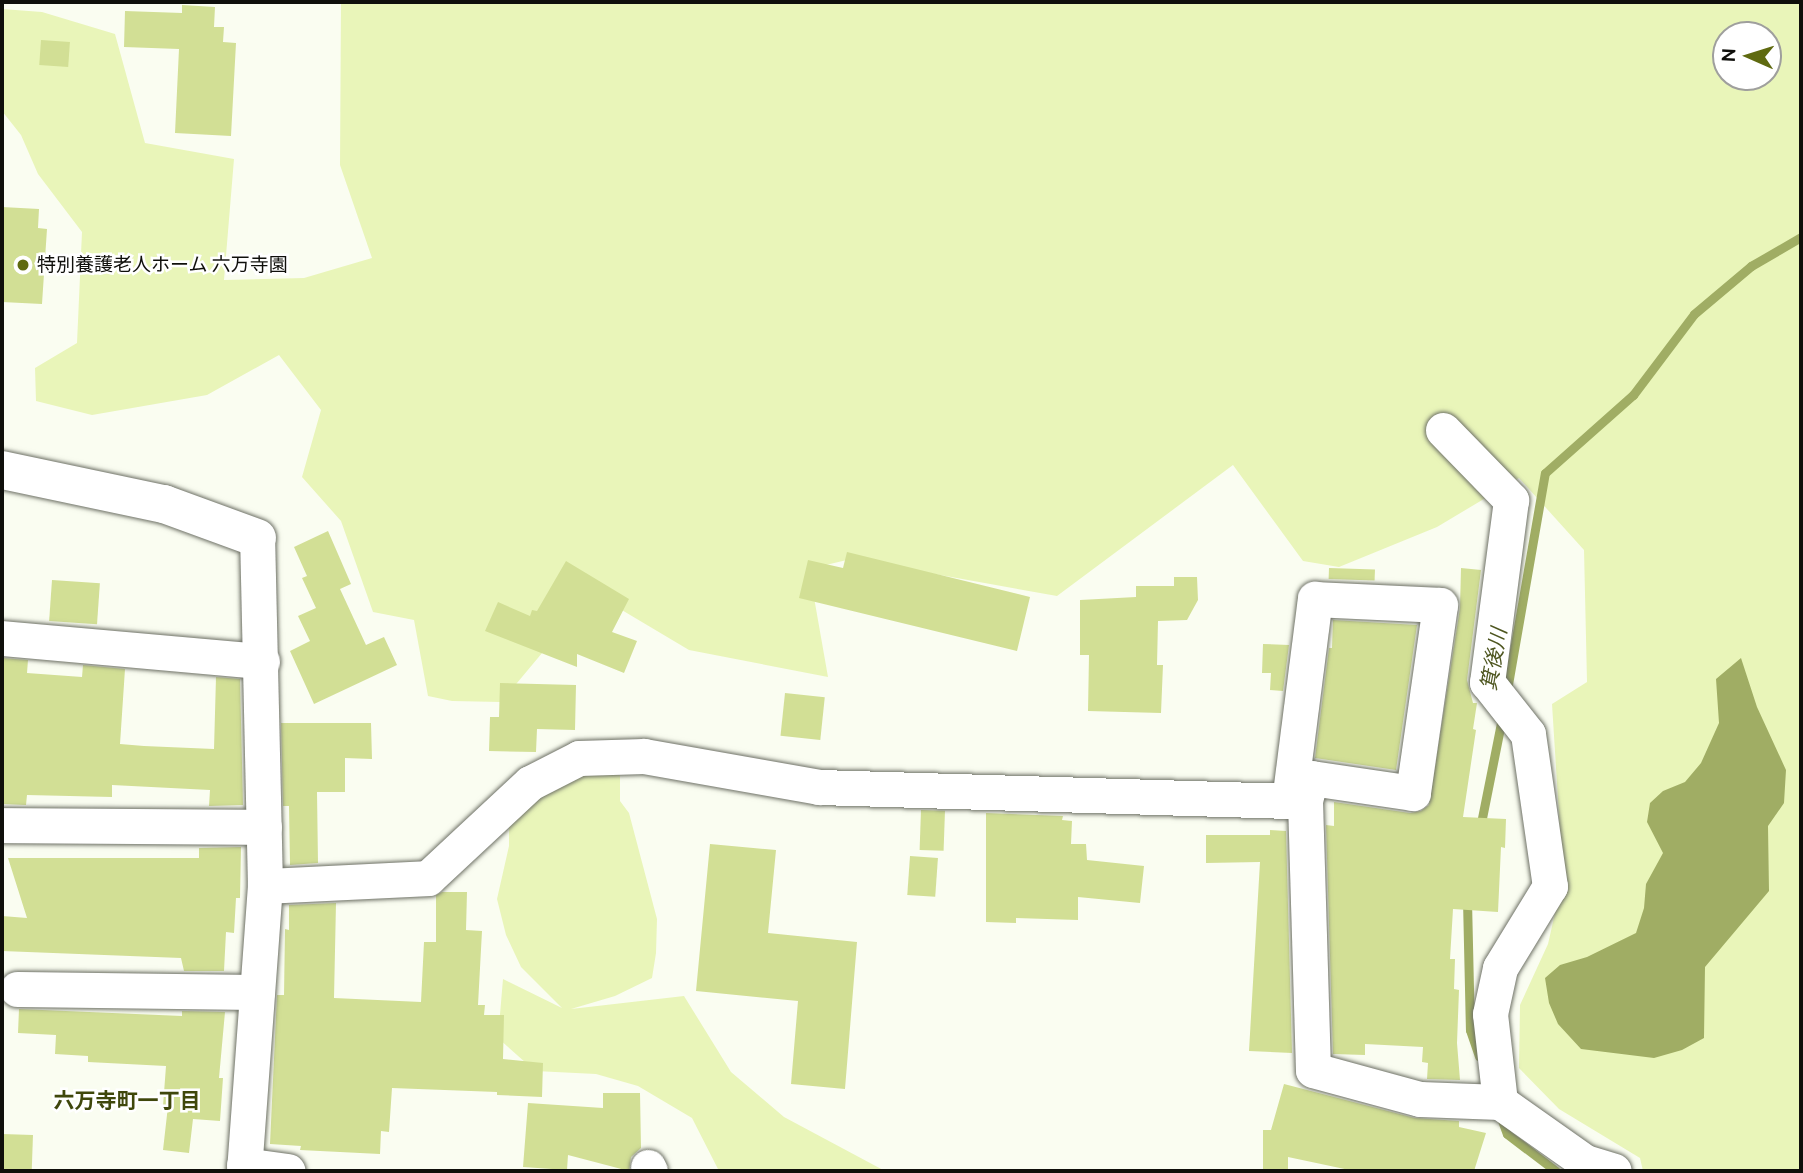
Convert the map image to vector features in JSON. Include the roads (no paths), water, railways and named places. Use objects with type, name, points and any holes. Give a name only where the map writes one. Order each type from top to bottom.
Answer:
[{"type":"street","points":[[1443,430],[1511,500],[1487,682],[1528,734],[1550,886],[1500,968],[1490,1014],[1487,1101]]},
{"type":"street","points":[[2,470],[164,504],[257,538],[262,661],[265,886],[244,1168],[288,1171]]},
{"type":"street","points":[[1297,801],[1311,778],[1413,793],[1440,605],[1315,599],[1297,801],[1313,1070],[1420,1099],[1487,1101],[1585,1162],[1614,1171]]},
{"type":"street","points":[[2,639],[262,661]]},
{"type":"street","points":[[265,886],[428,877],[530,783],[579,758],[644,756],[819,787],[1297,801]]},
{"type":"street","points":[[2,825],[264,827]]},
{"type":"street","points":[[17,989],[257,992]]},
{"type":"waterway","name":"箕後川","points":[[1507,690],[1545,473],[1633,395],[1694,314],[1751,266],[1801,237]]},
{"type":"waterway","name":"箕後川","points":[[1480,828],[1502,718]]},
{"type":"waterway","name":"箕後川","points":[[1467,900],[1470,1030],[1479,1056]]},
{"type":"waterway","name":"箕後川","points":[[1500,1115],[1507,1134],[1556,1171]]},
{"type":"place","name":"特別養護老人ホーム 六万寺園","points":[[23,265]]},
{"type":"district","name":"六万寺町一丁目","points":[[127,1100]]}]
